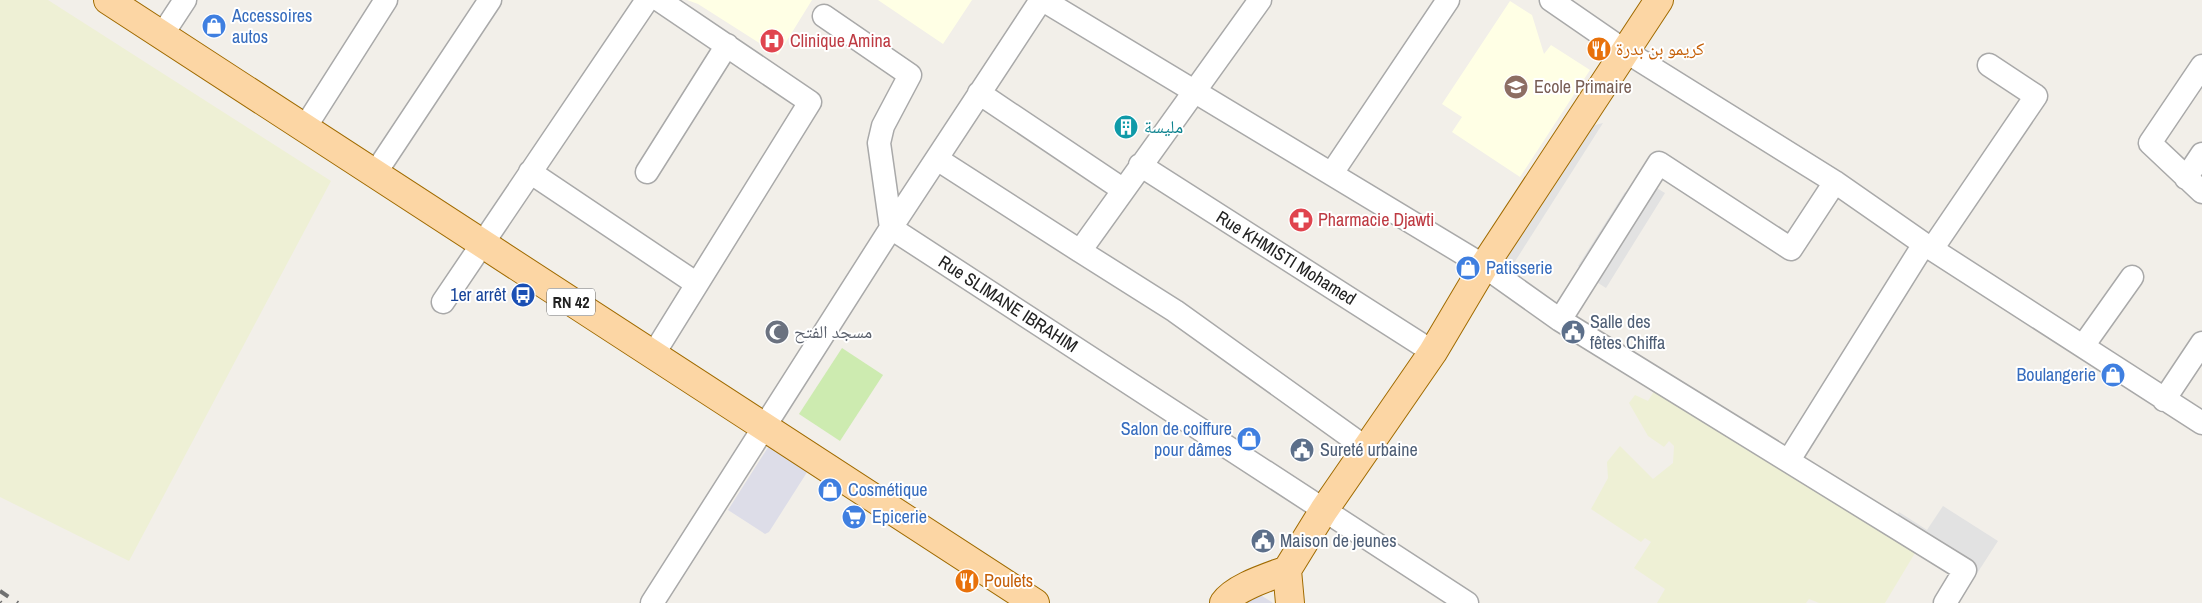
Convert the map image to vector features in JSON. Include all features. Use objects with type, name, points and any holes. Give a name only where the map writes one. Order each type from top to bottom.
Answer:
[{"type":"main road","name":"RN 42","points":[[108,0],[1035,603]]},
{"type":"main road","points":[[1224,603],[1227,598],[1254,583],[1287,570],[1324,510],[1433,352],[1484,266],[1659,0]]},
{"type":"main road","points":[[1287,570],[1290,603]]},
{"type":"street","points":[[162,35],[185,0]]},
{"type":"street","points":[[304,129],[386,0]]},
{"type":"street","points":[[374,174],[490,0]]},
{"type":"street","points":[[443,302],[647,0]]},
{"type":"street","points":[[653,355],[810,102],[660,0]]},
{"type":"street","points":[[652,603],[891,228],[1042,0],[1484,266],[1560,320],[1965,570],[1945,603]]},
{"type":"street","points":[[1080,251],[1122,189],[1260,0]]},
{"type":"street","points":[[1332,173],[1448,0]]},
{"type":"street","points":[[1551,0],[1625,51],[1835,182],[1928,246],[2202,424]]},
{"type":"street","points":[[824,16],[910,75],[883,126],[880,143],[891,228]]},
{"type":"street","points":[[647,172],[727,45]]},
{"type":"street","points":[[1789,460],[1928,246],[2036,96],[1989,65]]},
{"type":"street","points":[[2202,66],[2150,143],[2194,185],[2202,154]]},
{"type":"street","points":[[979,93],[1122,189]]},
{"type":"street","points":[[937,159],[1176,311],[1366,448]]},
{"type":"street","points":[[1560,320],[1659,163],[1791,249],[1835,182]]},
{"type":"street","name":"Rue KHMISTI Mohamed","points":[[1140,165],[1433,352]]},
{"type":"street","points":[[530,172],[697,284]]},
{"type":"street","name":"Rue SLIMANE IBRAHIM","points":[[891,228],[1467,603]]},
{"type":"street","points":[[2083,346],[2132,277]]},
{"type":"street","points":[[2164,400],[2202,343]]},
{"type":"shaded area","points":[[0,0],[48,0],[331,181],[129,561],[0,497]]},
{"type":"shaded area","name":"Clinique Amina","points":[[687,0],[812,0],[778,55],[698,4]]},
{"type":"shaded area","name":"Clinique Amina","points":[[878,0],[972,0],[943,44]]},
{"type":"shaded area","name":"Ecole Primaire","points":[[1510,1],[1532,15],[1544,54],[1551,45],[1590,70],[1520,177],[1452,132],[1462,117],[1442,104]]},
{"type":"shaded area","points":[[1603,123],[1514,263],[1497,253],[1576,130]]},
{"type":"shaded area","points":[[1655,187],[1665,193],[1606,288],[1595,281]]},
{"type":"shaded area","points":[[1625,192],[1633,198],[1587,271],[1578,266]]},
{"type":"shaded area","points":[[1656,388],[1915,553],[1885,603],[1819,603],[1809,599],[1806,603],[1657,603],[1665,589],[1634,568],[1651,542],[1645,538],[1641,542],[1591,509],[1608,478],[1607,462],[1620,446],[1653,479],[1673,463],[1674,446],[1669,441],[1664,447],[1648,436],[1629,403],[1635,395],[1648,401]]},
{"type":"shaded area","points":[[772,441],[811,466],[769,532],[765,534],[728,510]]},
{"type":"shaded area","points":[[1943,506],[1998,541],[1976,575],[1892,522],[1899,512],[1927,530]]},
{"type":"shaded area","points":[[1251,589],[1273,603],[1229,603]]},
{"type":"green space","points":[[842,348],[883,375],[840,441],[799,414]]},
{"type":"railway","points":[[0,591],[18,603]]},
{"type":"place","name":"Accessoires autos","points":[[214,26]]},
{"type":"place","name":"Clinique Amina","points":[[772,41]]},
{"type":"place","name":"كريمو بن بدرة","points":[[1599,49]]},
{"type":"place","name":"Ecole Primaire","points":[[1516,87]]},
{"type":"place","name":"مليسة","points":[[1126,127]]},
{"type":"place","name":"Pharmacie Djawti","points":[[1301,220]]},
{"type":"place","name":"Patisserie","points":[[1468,268]]},
{"type":"place","name":"1er arrêt","points":[[523,295]]},
{"type":"place","name":"مسجد الفتح","points":[[777,332]]},
{"type":"place","name":"Salle des fêtes Chiffa","points":[[1573,332]]},
{"type":"place","name":"Boulangerie","points":[[2113,375]]},
{"type":"place","name":"Salon de coiffure pour dâmes","points":[[1249,439]]},
{"type":"place","name":"Sureté urbaine","points":[[1302,450]]},
{"type":"place","name":"Cosmétique","points":[[830,490]]},
{"type":"place","name":"Epicerie","points":[[854,517]]},
{"type":"place","name":"Maison de jeunes","points":[[1263,541]]},
{"type":"place","name":"Poulets","points":[[967,581]]}]
